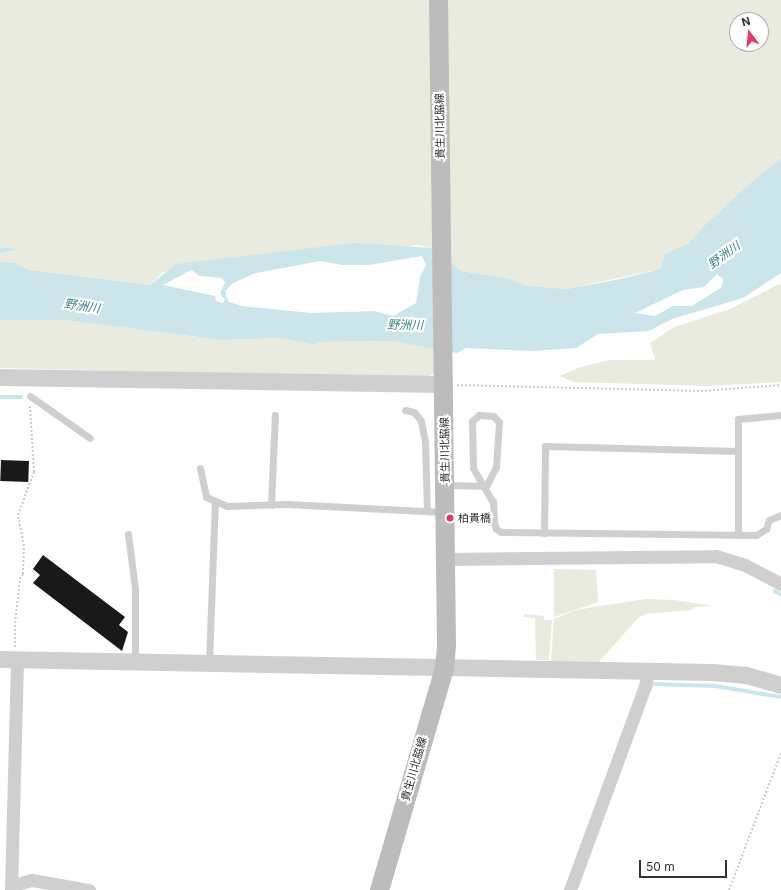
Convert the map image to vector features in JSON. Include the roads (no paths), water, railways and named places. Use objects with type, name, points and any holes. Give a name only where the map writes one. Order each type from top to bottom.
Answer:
[{"type":"main road","name":"貴生川北脇線","points":[[379,890],[444,668],[447,559],[437,511],[445,485],[438,0]]},
{"type":"street","points":[[0,377],[444,377]]},
{"type":"street","points":[[447,559],[716,556],[745,565],[781,584]]},
{"type":"street","points":[[0,659],[725,673],[781,685]]},
{"type":"street","points":[[17,659],[12,887],[32,880],[90,890]]},
{"type":"street","points":[[570,890],[645,686],[648,671]]},
{"type":"lane","points":[[30,396],[90,438]]},
{"type":"lane","points":[[200,468],[206,497],[227,506],[271,505],[437,511],[421,421],[414,412],[405,410]]},
{"type":"lane","points":[[486,486],[496,467],[499,422],[493,416],[479,415],[472,421],[473,468],[486,486],[493,502],[496,529],[501,532],[756,534],[766,529],[769,520],[781,515]]},
{"type":"lane","points":[[738,534],[738,418],[781,415]]},
{"type":"lane","points":[[271,505],[275,416]]},
{"type":"lane","points":[[544,533],[545,446],[738,451]]},
{"type":"lane","points":[[445,485],[486,486]]},
{"type":"lane","points":[[209,663],[215,502]]},
{"type":"lane","points":[[128,534],[135,589],[135,662]]},
{"type":"water","name":"野洲川","points":[[781,158],[781,273],[743,298],[672,319],[649,331],[598,334],[576,348],[533,351],[466,348],[457,353],[393,341],[318,342],[314,345],[279,338],[222,340],[64,320],[0,320],[0,261],[16,263],[29,270],[150,285],[176,264],[355,243],[435,248],[461,271],[510,279],[528,286],[567,289],[620,279],[660,269],[665,254],[688,244],[705,225],[749,184]],"holes":[[[422,256],[426,265],[420,277],[416,303],[393,316],[374,311],[311,313],[242,306],[229,302],[226,296],[226,290],[233,283],[256,273],[320,261],[342,265],[369,265]],[[191,270],[200,276],[221,278],[225,282],[220,294],[225,300],[223,303],[216,301],[215,296],[163,285]],[[717,274],[723,279],[722,287],[692,306],[673,306],[655,316],[635,313],[683,290],[704,287]]]},
{"type":"water","points":[[0,247],[20,249],[0,253]]},
{"type":"waterway","points":[[0,397],[21,397]]},
{"type":"waterway","points":[[775,591],[781,594]]},
{"type":"waterway","points":[[650,689],[652,684],[716,686],[781,697]]},
{"type":"place","name":"柏貴橋","points":[[450,518]]}]
